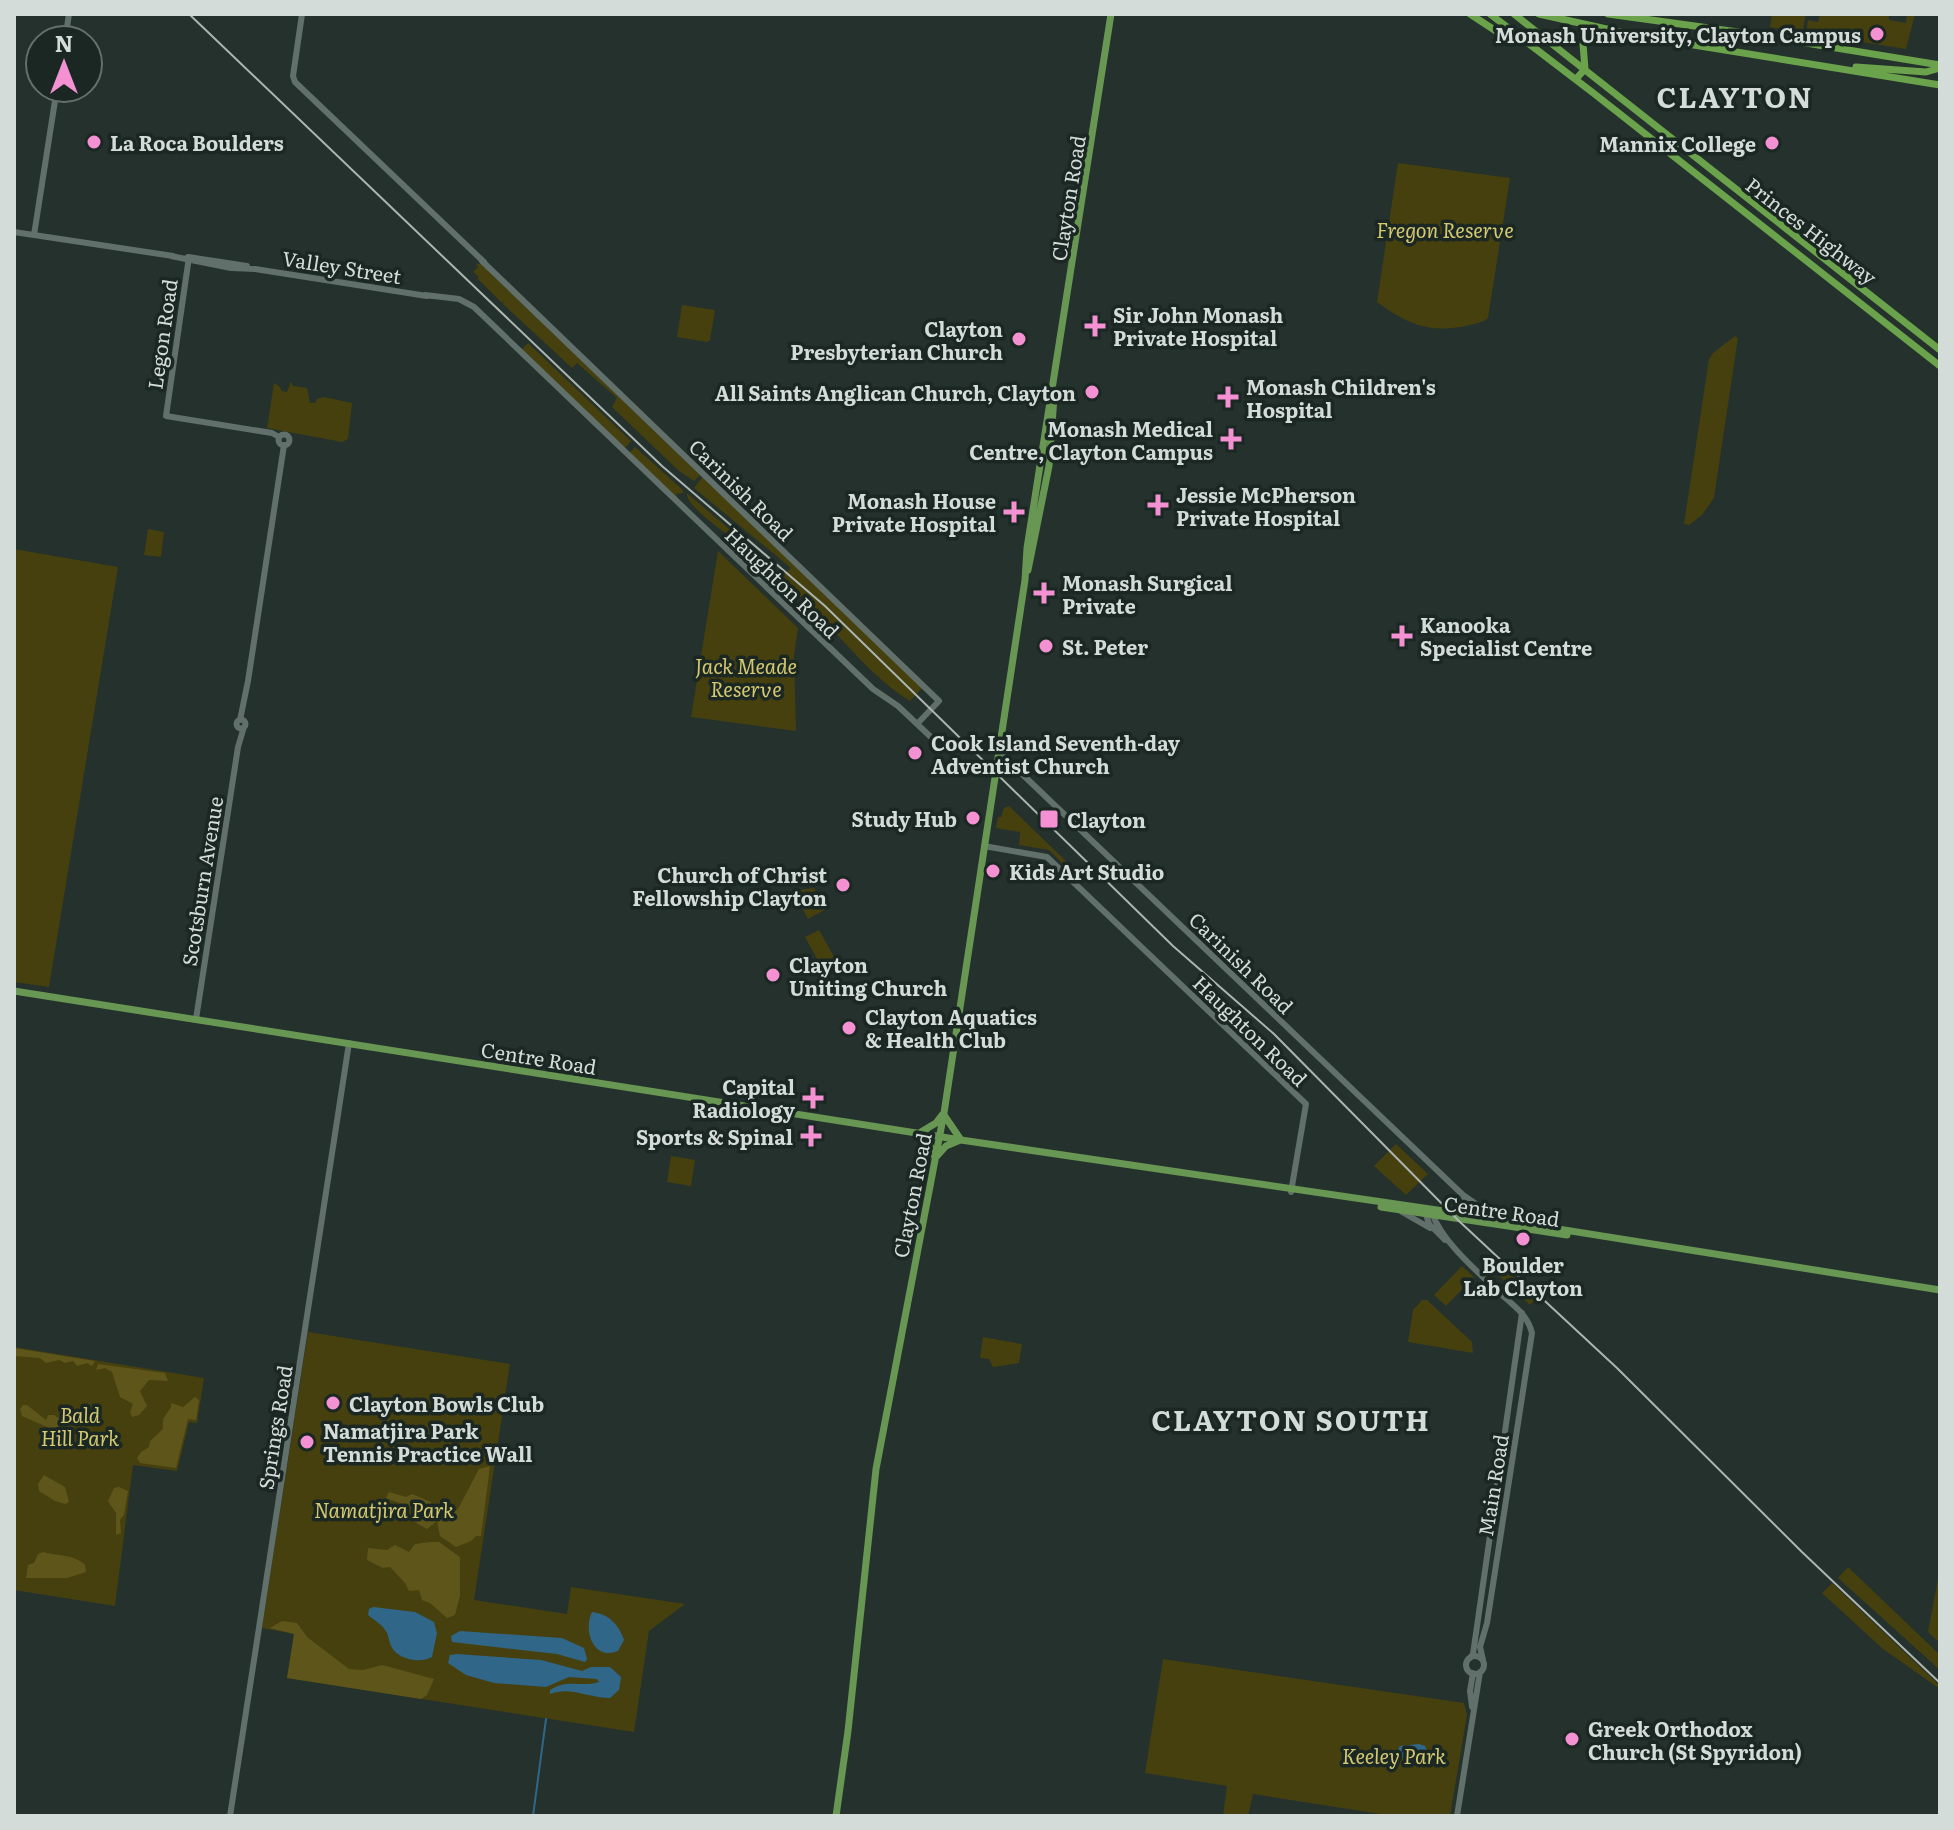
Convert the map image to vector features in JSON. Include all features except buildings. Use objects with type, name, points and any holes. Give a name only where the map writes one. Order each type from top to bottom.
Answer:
[{"type":"highway","points":[[1470,14],[1502,35],[1524,41]]},
{"type":"highway","points":[[1490,14],[1524,41]]},
{"type":"highway","name":"Princes Highway","points":[[1514,14],[1940,350]]},
{"type":"highway","points":[[1539,14],[1612,30],[1940,85]]},
{"type":"highway","points":[[1608,14],[1738,32],[1940,67]]},
{"type":"highway","points":[[1576,79],[1585,69],[1583,44],[1612,30]]},
{"type":"highway","name":"Princes Highway","points":[[1524,41],[1940,366]]},
{"type":"highway","points":[[1830,66],[1926,72],[1940,67]]},
{"type":"main road","name":"Clayton Road","points":[[836,1816],[850,1719],[876,1469],[944,1113],[1025,580],[1027,548],[1111,14]]},
{"type":"main road","name":"Centre Road","points":[[14,991],[1292,1190],[1428,1212],[1446,1218],[1492,1218],[1940,1292]]},
{"type":"main road","points":[[944,1113],[961,1140],[946,1146],[935,1158],[929,1143],[919,1133],[936,1123],[944,1113]]},
{"type":"main road","name":"Centre Road","points":[[1292,1190],[1399,1210],[1462,1214],[1940,1292]]},
{"type":"street","name":"Carinish Road","points":[[302,14],[293,70],[295,82],[939,701],[917,724]]},
{"type":"street","points":[[34,235],[54,104]]},
{"type":"street","name":"Valley Street","points":[[14,232],[462,302]]},
{"type":"street","name":"Legon Road","points":[[188,259],[166,416],[272,433],[279,437],[285,434],[289,443],[284,445]]},
{"type":"street","name":"Haughton Road","points":[[462,302],[582,412],[593,429],[614,442],[871,688],[895,703],[934,740]]},
{"type":"street","name":"Scotsburn Avenue","points":[[196,1019],[284,445]]},
{"type":"street","name":"Carinish Road","points":[[999,752],[1464,1198],[1492,1218]]},
{"type":"street","name":"Haughton Road","points":[[984,846],[1051,859],[1306,1104],[1292,1190]]},
{"type":"street","name":"Springs Road","points":[[230,1816],[349,1043]]},
{"type":"street","name":"Carinish Road","points":[[1464,1198],[1473,1218]]},
{"type":"street","points":[[1462,1214],[1464,1198]]},
{"type":"street","points":[[1473,1218],[1476,1204]]},
{"type":"street","points":[[1399,1210],[1439,1232],[1522,1313]]},
{"type":"street","points":[[1428,1212],[1439,1232]]},
{"type":"street","points":[[1439,1232],[1446,1218]]},
{"type":"street","name":"Main Road","points":[[1470,1658],[1522,1313]]},
{"type":"street","name":"Main Road","points":[[1483,1660],[1480,1647],[1498,1554],[1532,1333],[1522,1313]]},
{"type":"street","name":"Main Road","points":[[1508,1420],[1518,1421]]},
{"type":"street","name":"Main Road","points":[[1488,1552],[1498,1554]]},
{"type":"street","points":[[1457,1816],[1473,1710],[1470,1691],[1476,1673],[1484,1665],[1478,1656],[1470,1658],[1467,1666],[1476,1673]]},
{"type":"green space","points":[[1772,14],[1806,14],[1802,33],[1770,27]]},
{"type":"green space","points":[[1820,14],[1889,14],[1889,20],[1906,23],[1907,14],[1915,14],[1906,49],[1806,33],[1808,20],[1818,22]]},
{"type":"green space","name":"Fregon Reserve","points":[[1398,163],[1510,178],[1488,318],[1484,321],[1454,328],[1428,327],[1403,319],[1377,302]]},
{"type":"green space","points":[[476,264],[481,264],[700,475],[694,481],[679,471],[612,407],[617,398],[577,363],[572,368],[477,278],[473,272],[478,267]]},
{"type":"green space","points":[[682,305],[715,310],[710,340],[677,337]]},
{"type":"green space","points":[[1735,336],[1738,338],[1714,498],[1702,515],[1689,525],[1684,524],[1709,359]]},
{"type":"green space","points":[[528,343],[631,441],[624,449],[521,350]]},
{"type":"green space","points":[[291,381],[293,386],[307,388],[310,403],[324,397],[352,403],[348,439],[342,442],[267,428],[274,383],[287,392]]},
{"type":"green space","points":[[635,447],[683,490],[683,493],[676,494],[678,499],[629,453]]},
{"type":"green space","points":[[703,476],[922,688],[910,701],[869,668],[790,587],[693,506],[687,493],[783,575],[791,568],[694,488]]},
{"type":"green space","points":[[148,529],[164,532],[161,557],[144,555]]},
{"type":"green space","points":[[14,549],[118,567],[49,987],[14,982]]},
{"type":"green space","name":"Jack Meade Reserve","points":[[718,551],[798,628],[794,655],[796,731],[691,717]]},
{"type":"green space","points":[[1009,806],[1071,866],[1064,865],[1049,850],[1019,845],[1020,832],[996,828],[998,817]]},
{"type":"green space","points":[[814,888],[826,909],[808,919],[793,891]]},
{"type":"green space","points":[[819,930],[836,960],[822,968],[805,937]]},
{"type":"green space","points":[[1396,1144],[1428,1174],[1406,1195],[1374,1166]]},
{"type":"green space","points":[[671,1156],[695,1160],[691,1186],[667,1182]]},
{"type":"green space","points":[[1462,1266],[1474,1277],[1446,1306],[1434,1295]]},
{"type":"green space","points":[[1505,1268],[1537,1297],[1530,1305],[1498,1275]]},
{"type":"green space","points":[[1422,1300],[1427,1300],[1472,1342],[1473,1353],[1408,1342],[1413,1310]]},
{"type":"green space","name":"Namatjira Park","points":[[308,1332],[510,1364],[474,1600],[567,1614],[571,1587],[685,1604],[649,1631],[634,1732],[287,1678],[294,1634],[262,1628]]},
{"type":"green space","points":[[983,1337],[1022,1344],[1019,1363],[993,1367],[989,1359],[980,1358]]},
{"type":"green space","name":"Bald Hill Park","points":[[14,1347],[204,1378],[197,1423],[189,1422],[177,1471],[133,1465],[115,1606],[14,1590]]},
{"type":"green space","points":[[1848,1567],[1940,1655],[1940,1670],[1838,1578]]},
{"type":"green space","points":[[1940,1568],[1940,1643],[1928,1632]]},
{"type":"green space","points":[[1832,1583],[1940,1689],[1883,1649],[1822,1593]]},
{"type":"green space","name":"Keeley Park","points":[[1163,1659],[1464,1703],[1467,1715],[1450,1816],[1393,1816],[1253,1794],[1248,1816],[1223,1816],[1227,1786],[1145,1773]]},
{"type":"shaded area","points":[[14,1348],[95,1361],[92,1366],[87,1363],[77,1366],[73,1361],[65,1363],[59,1360],[46,1363],[40,1358],[14,1356]]},
{"type":"shaded area","points":[[98,1364],[165,1373],[168,1381],[149,1380],[140,1391],[147,1406],[139,1415],[132,1417],[133,1404],[120,1397],[112,1372],[105,1368],[96,1370]]},
{"type":"shaded area","points":[[195,1397],[199,1400],[196,1420],[188,1419],[176,1468],[140,1463],[137,1458],[163,1429],[163,1419],[171,1403],[183,1407]]},
{"type":"shaded area","points":[[23,1405],[46,1420],[48,1415],[54,1415],[69,1425],[70,1430],[63,1434],[22,1416],[20,1409]]},
{"type":"shaded area","points":[[490,1466],[481,1536],[456,1547],[440,1536],[437,1521],[427,1529],[411,1520],[413,1508],[386,1498],[389,1492],[406,1497],[412,1494],[431,1502],[434,1511],[444,1508],[451,1514],[458,1509],[479,1469]]},
{"type":"shaded area","points":[[44,1475],[65,1487],[69,1502],[55,1501],[39,1491],[38,1484]]},
{"type":"shaded area","points":[[114,1488],[128,1491],[124,1515],[120,1520],[121,1533],[116,1535],[116,1513],[108,1501]]},
{"type":"shaded area","points":[[439,1542],[460,1557],[460,1596],[455,1615],[447,1618],[422,1600],[419,1590],[409,1591],[390,1567],[383,1568],[367,1560],[368,1548],[387,1550],[395,1545],[409,1552],[415,1544]]},
{"type":"shaded area","points":[[43,1552],[76,1559],[85,1565],[86,1572],[67,1578],[26,1578],[28,1565],[34,1563],[38,1554]]},
{"type":"shaded area","points":[[282,1621],[297,1623],[307,1637],[349,1669],[363,1670],[382,1665],[434,1679],[427,1695],[421,1699],[287,1678],[294,1634],[270,1628]]},
{"type":"water","points":[[373,1607],[415,1612],[434,1622],[437,1633],[432,1657],[415,1660],[398,1654],[385,1630],[368,1615]]},
{"type":"water","points":[[592,1612],[608,1618],[619,1630],[624,1640],[618,1651],[602,1652],[592,1642],[589,1627]]},
{"type":"water","points":[[460,1631],[562,1638],[584,1648],[587,1659],[585,1662],[557,1654],[452,1642],[451,1636]]},
{"type":"water","points":[[450,1655],[541,1660],[582,1671],[591,1667],[610,1667],[621,1677],[619,1690],[610,1698],[565,1691],[550,1694],[550,1690],[557,1686],[599,1682],[597,1679],[569,1677],[546,1687],[494,1683],[466,1675],[448,1663]]},
{"type":"water","points":[[1400,1746],[1425,1746],[1427,1752],[1423,1762],[1395,1756]]},
{"type":"waterway","points":[[533,1816],[546,1719]]},
{"type":"railway","points":[[189,14],[662,466],[825,606],[1173,946],[1274,1034],[1460,1222],[1617,1368],[1802,1552],[1940,1683]]},
{"type":"place","name":"Monash University, Clayton Campus","points":[[1877,34]]},
{"type":"place","name":"La Roca Boulders","points":[[94,142]]},
{"type":"place","name":"Mannix College","points":[[1772,143]]},
{"type":"place","name":"Sir John Monash Private Hospital","points":[[1095,326]]},
{"type":"place","name":"Clayton Presbyterian Church","points":[[1019,339]]},
{"type":"place","name":"All Saints Anglican Church, Clayton","points":[[1092,392]]},
{"type":"place","name":"Monash Children's Hospital","points":[[1228,397]]},
{"type":"place","name":"Monash Medical Centre, Clayton Campus","points":[[1231,439]]},
{"type":"place","name":"Jessie McPherson Private Hospital","points":[[1158,505]]},
{"type":"place","name":"Monash House Private Hospital","points":[[1014,512]]},
{"type":"place","name":"Monash Surgical Private","points":[[1044,593]]},
{"type":"place","name":"Kanooka Specialist Centre","points":[[1402,636]]},
{"type":"place","name":"St. Peter","points":[[1046,646]]},
{"type":"place","name":"Cook Island Seventh-day Adventist Church","points":[[915,753]]},
{"type":"place","name":"Study Hub","points":[[973,818]]},
{"type":"place","name":"Clayton","points":[[1049,819]]},
{"type":"place","name":"Kids Art Studio","points":[[993,871]]},
{"type":"place","name":"Church of Christ Fellowship Clayton","points":[[843,885]]},
{"type":"place","name":"Clayton Uniting Church","points":[[773,975]]},
{"type":"place","name":"Clayton Aquatics & Health Club","points":[[849,1028]]},
{"type":"place","name":"Capital Radiology","points":[[813,1098]]},
{"type":"place","name":"Sports & Spinal","points":[[811,1136]]},
{"type":"place","name":"Boulder Lab Clayton","points":[[1523,1239]]},
{"type":"place","name":"Clayton Bowls Club","points":[[333,1403]]},
{"type":"place","name":"Namatjira Park Tennis Practice Wall","points":[[307,1442]]},
{"type":"place","name":"Greek Orthodox Church (St Spyridon)","points":[[1572,1739]]},
{"type":"district","name":"CLAYTON","points":[[1735,96]]},
{"type":"district","name":"CLAYTON SOUTH","points":[[1291,1419]]}]
